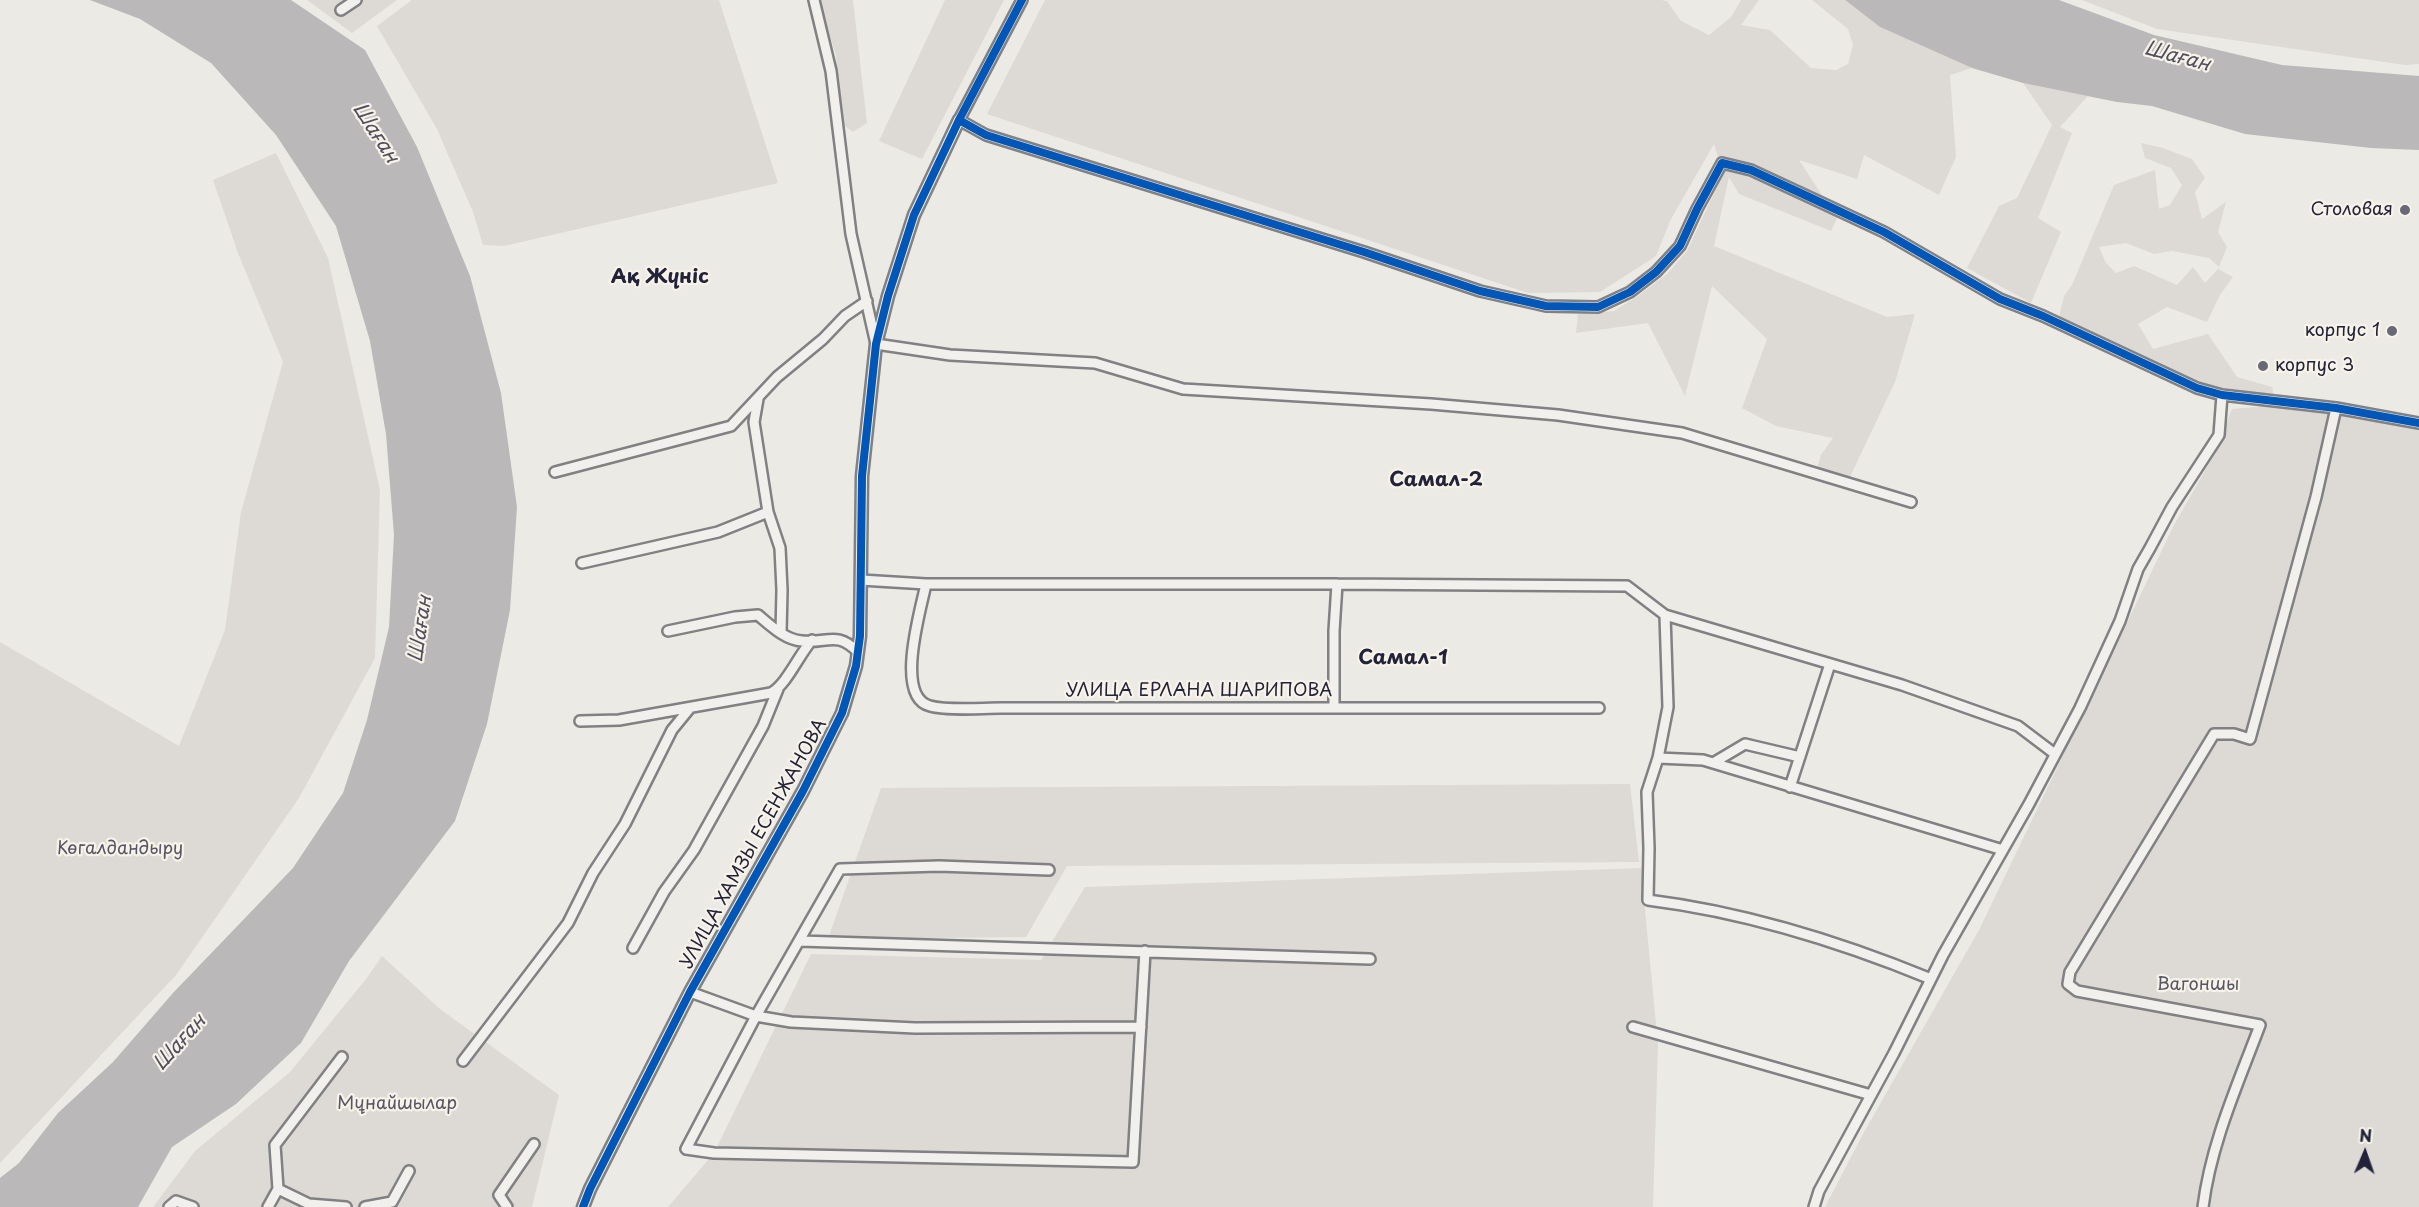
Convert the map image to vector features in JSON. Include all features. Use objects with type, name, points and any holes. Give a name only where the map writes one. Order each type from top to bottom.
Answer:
[{"type":"street","points":[[341,10],[356,0]]},
{"type":"street","points":[[814,0],[829,62],[851,234],[876,344],[950,355],[1095,363],[1184,389],[1431,404],[1547,414],[1682,433],[1911,502]]},
{"type":"street","name":"УЛИЦА ХАМЗЫ ЕСЕНЖАНОВА","points":[[583,1207],[690,992],[827,746],[842,713],[858,652],[862,476],[876,344],[888,296],[914,215],[959,120],[1022,0]]},
{"type":"street","points":[[959,120],[986,135],[1365,252],[1480,291],[1546,306],[1598,307],[1630,292],[1656,272],[1680,246],[1722,164],[1751,170],[1884,232],[2000,299],[2043,316],[2197,388],[2222,395],[2336,408],[2419,423]]},
{"type":"street","points":[[555,472],[731,426],[777,377],[823,339],[845,316],[867,301]]},
{"type":"street","points":[[1814,1207],[1818,1191],[1931,979],[2080,708],[2120,621],[2142,562],[2172,507],[2219,435],[2222,395]]},
{"type":"street","points":[[758,399],[754,422],[768,512],[780,548],[781,633]]},
{"type":"street","points":[[2203,1207],[2220,1134],[2260,1025],[2077,991],[2068,984],[2070,972],[2214,734],[2234,734],[2250,739],[2316,497],[2336,408]]},
{"type":"street","points":[[582,563],[718,532],[768,512]]},
{"type":"street","points":[[861,580],[926,584],[1628,586],[1665,615],[1902,685],[2018,726],[2055,754]]},
{"type":"street","name":"УЛИЦА ЕРЛАНА ШАРИПОВА","points":[[926,584],[915,636],[911,681],[915,693],[929,706],[1599,708]]},
{"type":"street","points":[[1334,707],[1334,631],[1337,584]]},
{"type":"street","points":[[668,631],[735,617],[758,615],[781,633],[801,641],[833,638],[849,642],[858,652]]},
{"type":"street","points":[[1665,615],[1668,707],[1658,758],[1647,792],[1650,848],[1648,900],[1707,910],[1787,930],[1854,950],[1931,979]]},
{"type":"street","points":[[580,721],[619,720],[771,693],[782,687],[799,655],[812,640]]},
{"type":"street","points":[[1790,787],[1830,664]]},
{"type":"street","points":[[633,948],[664,892],[694,850],[763,726],[778,689]]},
{"type":"street","points":[[463,1061],[568,923],[593,873],[625,824],[672,730],[690,708]]},
{"type":"street","points":[[1713,763],[1745,744],[1800,758]]},
{"type":"street","points":[[1658,758],[1703,760],[2003,850]]},
{"type":"street","points":[[1049,870],[939,866],[840,869],[756,1016],[686,1149],[714,1153],[1132,1162],[1145,951]]},
{"type":"street","points":[[800,941],[1370,959]]},
{"type":"street","points":[[690,992],[756,1016],[791,1022],[915,1028],[1141,1027]]},
{"type":"street","points":[[1633,1027],[1871,1095]]},
{"type":"street","points":[[268,1207],[278,1189],[275,1145],[342,1057]]},
{"type":"street","points":[[507,1207],[499,1196],[534,1144]]},
{"type":"street","points":[[365,1207],[392,1202],[409,1171]]},
{"type":"street","points":[[278,1189],[309,1204],[346,1207]]},
{"type":"street","points":[[169,1207],[176,1201],[193,1207]]},
{"type":"green space","points":[[307,0],[397,0],[352,33]]},
{"type":"green space","points":[[412,0],[719,0],[778,183],[504,246],[483,245],[473,212],[437,129],[377,26]]},
{"type":"green space","points":[[818,0],[853,0],[867,123],[853,132],[842,124],[836,55]]},
{"type":"green space","points":[[945,0],[1004,0],[922,159],[879,141]]},
{"type":"green space","points":[[1045,0],[1661,0],[1667,1],[1681,21],[1709,35],[1731,17],[1741,0],[1759,0],[1741,25],[1770,30],[1811,68],[1836,70],[1848,64],[1853,45],[1848,29],[1812,0],[1845,0],[1880,27],[1972,68],[1950,75],[1956,157],[1939,195],[1864,155],[1857,179],[1799,160],[1837,218],[1831,231],[1739,194],[1729,177],[1714,246],[1887,317],[1915,314],[1895,382],[1849,479],[1816,472],[1821,455],[1833,438],[1776,426],[1742,408],[1767,339],[1712,286],[1685,396],[1648,323],[1576,333],[1578,314],[1614,311],[1667,274],[1687,251],[1723,174],[1714,144],[1671,219],[1656,256],[1600,292],[1528,293],[987,114]]},
{"type":"green space","points":[[2082,0],[2419,0],[2419,64],[2405,65],[2157,29]]},
{"type":"green space","points":[[2023,83],[2088,96],[2060,127],[2072,133],[2038,218],[2061,232],[2031,303],[1967,268],[1999,206],[2017,198],[2052,125]]},
{"type":"green space","points":[[2141,143],[2163,148],[2192,159],[2205,178],[2195,192],[2202,219],[2226,202],[2218,232],[2227,247],[2219,267],[2209,258],[2172,251],[2154,254],[2126,243],[2099,247],[2106,263],[2116,273],[2134,266],[2177,285],[2193,267],[2205,283],[2218,269],[2233,277],[2220,295],[2207,322],[2167,307],[2138,324],[2153,349],[2208,334],[2237,377],[2272,387],[2274,396],[2197,384],[2059,317],[2064,296],[2072,285],[2114,185],[2155,170],[2159,209],[2170,205],[2182,185],[2171,168],[2145,158]]},
{"type":"green space","name":"Көгалдандыру","points":[[276,153],[328,258],[380,490],[375,658],[299,798],[176,975],[0,1163],[0,642],[179,746],[225,630],[241,512],[283,362],[238,253],[213,180]]},
{"type":"green space","name":"Вагоншы","points":[[2280,405],[2419,428],[2419,1207],[1825,1207],[1863,1134],[1979,930],[2174,525],[2214,455],[2232,409]]},
{"type":"green space","points":[[1630,784],[1639,862],[1067,866],[1026,937],[828,939],[881,788]]},
{"type":"green space","points":[[1641,868],[1658,1045],[1653,1207],[668,1207],[714,1153],[811,954],[1041,960],[1085,887]]},
{"type":"green space","name":"Мұнайшылар","points":[[382,956],[440,1009],[559,1095],[532,1207],[153,1207],[195,1151],[290,1072]]},
{"type":"water","name":"Шаған","points":[[90,0],[291,0],[365,50],[417,147],[470,276],[501,393],[517,507],[510,610],[487,724],[455,821],[349,961],[301,1043],[236,1104],[172,1147],[138,1207],[0,1207],[0,1178],[19,1163],[58,1113],[113,1062],[173,993],[293,868],[343,793],[367,720],[389,627],[394,535],[386,434],[370,341],[336,226],[276,135],[211,63],[140,19]]},
{"type":"water","name":"Шаған","points":[[1845,0],[2059,0],[2154,35],[2282,65],[2419,76],[2419,150],[2371,148],[2245,134],[2152,106],[2117,102],[2023,83],[1972,68],[1880,27]]},
{"type":"cycle path","points":[[583,1207],[690,992],[803,791],[842,713],[856,666],[860,636],[862,476],[876,344],[888,296],[914,215],[959,120],[1022,0]]},
{"type":"cycle path","points":[[959,120],[986,135],[1364,252],[1480,291],[1546,306],[1598,307],[1630,292],[1656,272],[1680,246],[1722,163],[1751,170],[1884,232],[2000,299],[2043,316],[2197,388],[2222,395],[2336,408],[2419,423]]},
{"type":"place","name":"Столовая","points":[[2405,210]]},
{"type":"place","name":"корпус 1","points":[[2392,331]]},
{"type":"place","name":"корпус 3","points":[[2263,366]]},
{"type":"district","name":"Ақ Жүніс","points":[[660,277]]},
{"type":"district","name":"Самал-2","points":[[1436,480]]},
{"type":"district","name":"Самал-1","points":[[1403,658]]}]
